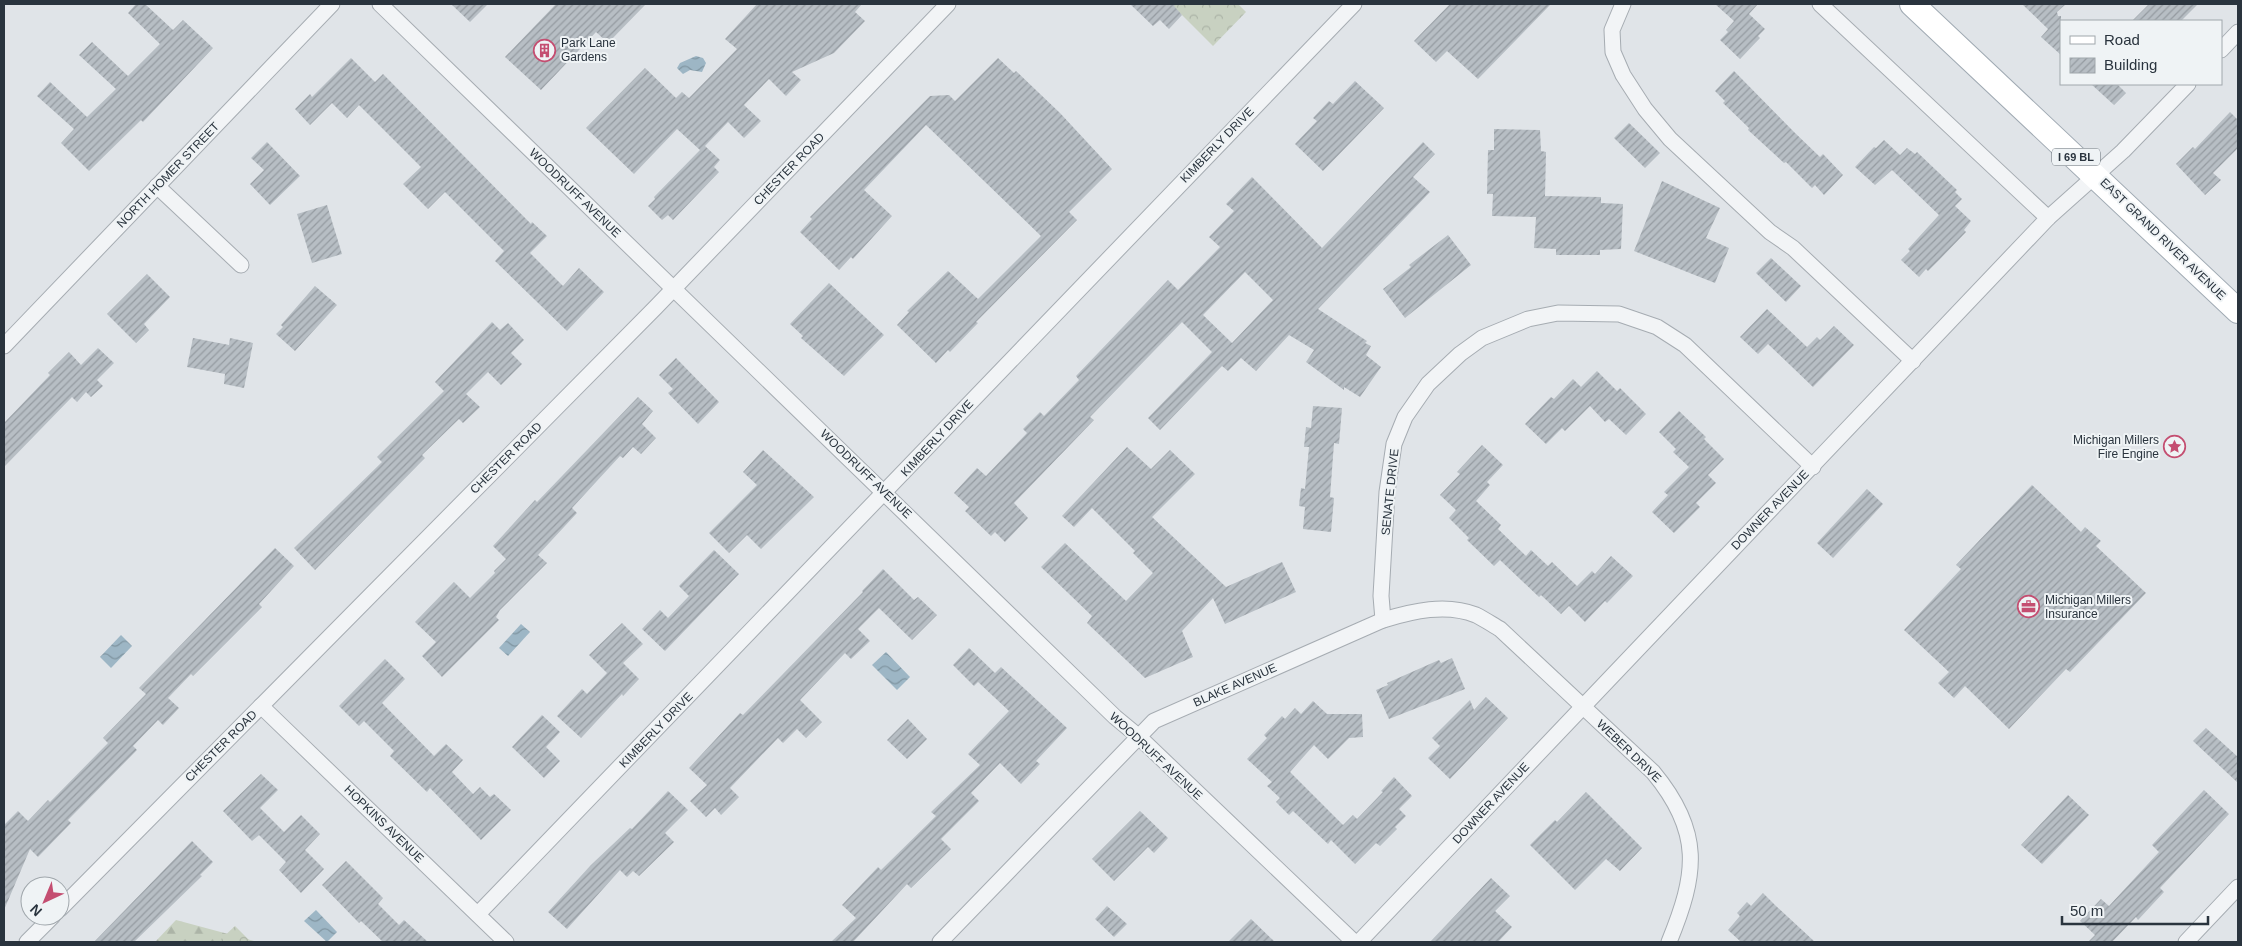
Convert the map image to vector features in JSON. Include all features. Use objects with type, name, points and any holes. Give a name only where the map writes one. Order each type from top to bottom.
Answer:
[{"type":"main road","name":"EAST GRAND RIVER AVENUE","points":[[1916,5],[2238,311]]},
{"type":"street","name":"NORTH HOMER STREET","points":[[4,346],[332,4]]},
{"type":"street","name":"WOODRUFF AVENUE","points":[[380,4],[1115,717],[1138,736],[1354,942]]},
{"type":"street","name":"CHESTER ROAD","points":[[70,899],[673,289],[948,4]]},
{"type":"street","name":"KIMBERLY DRIVE","points":[[478,914],[1354,4]]},
{"type":"street","points":[[1623,4],[1612,30],[1613,52],[1623,75],[1645,109],[1670,139],[1770,232],[1798,253],[1913,360]]},
{"type":"street","points":[[1820,4],[2048,218]]},
{"type":"street","points":[[2222,49],[2238,32]]},
{"type":"street","name":"DOWNER AVENUE","points":[[1359,942],[2048,218],[2123,150],[2187,85]]},
{"type":"street","points":[[157,186],[241,265]]},
{"type":"street","name":"SENATE DRIVE","points":[[1383,620],[1381,596],[1387,492],[1394,444],[1405,417],[1428,384],[1460,354],[1482,338],[1520,322],[1558,313],[1620,314],[1657,327],[1685,345],[1812,467]]},
{"type":"street","name":"BLAKE AVENUE","points":[[940,942],[1154,721],[1383,620],[1412,611],[1441,608],[1475,615],[1500,629],[1582,706]]},
{"type":"street","name":"HOPKINS AVENUE","points":[[261,706],[506,942]]},
{"type":"street","name":"WEBER DRIVE","points":[[1582,706],[1653,772],[1670,793],[1687,830],[1691,852],[1688,888],[1669,942]]},
{"type":"street","points":[[2192,940],[2238,887]]},
{"type":"street","points":[[27,942],[43,926]]},
{"type":"green space","points":[[1238,4],[1246,12],[1213,46],[1172,5]]},
{"type":"green space","points":[[176,920],[258,942],[155,942]]},
{"type":"green space","points":[[235,926],[251,942],[218,942]]},
{"type":"water","points":[[696,56],[703,58],[706,63],[702,72],[690,70],[683,74],[677,68],[680,63]]},
{"type":"water","points":[[521,624],[530,632],[508,656],[499,648]]},
{"type":"water","points":[[121,635],[132,646],[111,668],[100,657]]},
{"type":"water","points":[[886,652],[910,677],[897,690],[872,665]]},
{"type":"water","points":[[316,910],[337,932],[327,942],[304,921]]},
{"type":"building","points":[[136,4],[145,4],[173,30],[183,20],[213,48],[143,122],[141,120],[89,171],[61,143],[74,129],[37,96],[50,82],[87,117],[116,89],[79,55],[92,42],[128,76],[160,44],[128,13]]},
{"type":"building","points":[[451,4],[488,4],[470,22]]},
{"type":"building","name":"Park Lane Gardens","points":[[556,4],[646,4],[608,43],[596,32],[541,90],[505,57]]},
{"type":"building","points":[[757,4],[862,4],[855,12],[865,21],[834,53],[792,72],[801,80],[786,96],[769,79],[744,105],[761,121],[744,138],[728,122],[705,146],[720,160],[714,167],[719,172],[673,220],[668,215],[662,220],[648,206],[655,199],[654,197],[700,150],[677,129],[634,174],[586,128],[645,68],[676,98],[682,92],[689,98],[737,49],[725,39]]},
{"type":"building","points":[[1130,4],[1176,4],[1174,6],[1182,15],[1169,29],[1160,20],[1153,26]]},
{"type":"building","points":[[1450,4],[1551,4],[1478,79],[1447,51],[1436,62],[1414,41]]},
{"type":"building","points":[[1715,4],[1758,4],[1749,14],[1765,29],[1758,36],[1760,38],[1740,59],[1720,40],[1728,32],[1726,30],[1734,21]]},
{"type":"building","points":[[2022,4],[2066,4],[2057,12],[2058,16],[2061,16],[2060,54],[2041,37],[2048,29]]},
{"type":"building","points":[[2149,4],[2198,4],[2182,20],[2133,20]]},
{"type":"building","points":[[351,58],[375,82],[383,74],[531,224],[532,222],[547,236],[530,253],[563,286],[579,268],[604,292],[567,331],[495,261],[504,251],[445,192],[428,209],[403,184],[421,167],[359,105],[347,118],[332,103],[310,125],[295,109],[310,94],[312,97]]},
{"type":"building","points":[[998,58],[1014,73],[1016,71],[1060,113],[1112,169],[1069,212],[1077,220],[976,322],[978,323],[950,352],[948,350],[936,363],[897,325],[909,312],[907,311],[948,271],[978,299],[1041,236],[926,125],[864,190],[892,216],[853,259],[851,257],[839,270],[800,232],[812,219],[810,217],[930,96],[949,95],[955,101]]},
{"type":"building","points":[[1734,71],[1820,157],[1823,154],[1843,175],[1824,195],[1815,185],[1812,188],[1786,162],[1784,163],[1748,130],[1749,128],[1723,103],[1725,101],[1715,91]]},
{"type":"building","points":[[1355,81],[1384,108],[1323,171],[1295,144],[1317,121],[1313,118],[1329,101],[1333,104]]},
{"type":"building","points":[[2092,85],[2118,85],[2126,93],[2114,105]]},
{"type":"building","points":[[2230,112],[2238,120],[2238,148],[2213,173],[2221,180],[2205,195],[2176,164],[2193,147],[2195,149]]},
{"type":"building","points":[[1629,123],[1660,153],[1645,168],[1614,138]]},
{"type":"building","points":[[1494,129],[1540,130],[1541,151],[1546,152],[1545,196],[1601,197],[1601,203],[1623,204],[1621,249],[1600,250],[1600,255],[1556,255],[1556,249],[1534,248],[1536,217],[1492,216],[1493,194],[1487,194],[1488,150],[1494,150]]},
{"type":"building","points":[[1884,140],[1900,155],[1907,148],[1915,154],[1917,152],[1957,190],[1955,192],[1962,199],[1955,206],[1971,221],[1964,230],[1966,232],[1928,271],[1926,269],[1919,277],[1901,260],[1910,251],[1908,249],[1939,215],[1892,170],[1875,185],[1855,167],[1874,147],[1876,148]]},
{"type":"building","points":[[267,142],[300,176],[270,205],[250,184],[264,170],[251,158]]},
{"type":"building","points":[[1423,142],[1435,154],[1413,177],[1430,192],[1318,309],[1367,341],[1365,343],[1371,346],[1366,355],[1381,367],[1360,397],[1344,387],[1344,390],[1306,362],[1314,350],[1289,335],[1256,371],[1241,358],[1228,371],[1222,366],[1160,430],[1148,418],[1212,352],[1182,322],[1090,417],[1094,420],[1014,503],[1028,518],[1005,542],[995,532],[991,536],[965,511],[969,507],[954,493],[977,468],[986,476],[1027,433],[1023,429],[1040,412],[1044,416],[1079,380],[1076,376],[1168,280],[1178,290],[1220,247],[1209,237],[1234,211],[1226,204],[1252,177],[1322,248]],"holes":[[[1245,272],[1273,300],[1232,343],[1203,315]]]},
{"type":"building","points":[[1662,181],[1720,208],[1706,238],[1729,248],[1715,283],[1634,251]]},
{"type":"building","points":[[327,205],[342,254],[312,263],[297,214]]},
{"type":"building","points":[[1448,235],[1471,265],[1405,318],[1383,289],[1411,267],[1409,265]]},
{"type":"building","points":[[1771,258],[1801,286],[1786,302],[1756,273]]},
{"type":"building","points":[[147,274],[170,297],[144,324],[149,330],[136,343],[107,314]]},
{"type":"building","points":[[829,283],[884,335],[844,376],[801,338],[803,336],[790,324]]},
{"type":"building","points":[[315,286],[337,305],[295,351],[276,334],[283,327],[281,325]]},
{"type":"building","points":[[1767,309],[1807,347],[1817,337],[1820,340],[1834,326],[1854,345],[1813,387],[1768,344],[1758,354],[1740,337]]},
{"type":"building","points":[[492,322],[500,330],[508,323],[524,340],[511,353],[522,364],[501,385],[488,372],[466,394],[480,407],[463,423],[459,419],[422,455],[425,458],[315,570],[294,548],[382,462],[377,457],[444,391],[435,382]]},
{"type":"building","points":[[193,338],[229,345],[230,338],[253,343],[244,388],[224,384],[225,374],[187,367]]},
{"type":"building","points":[[98,348],[114,363],[97,380],[103,386],[91,397],[86,392],[77,402],[72,397],[4,467],[4,423],[50,375],[48,373],[69,352],[81,365]]},
{"type":"building","points":[[676,358],[719,402],[698,424],[668,393],[673,389],[659,375]]},
{"type":"building","points":[[1597,371],[1617,391],[1620,388],[1646,414],[1626,435],[1609,419],[1605,422],[1590,406],[1565,431],[1562,428],[1546,444],[1525,424],[1551,397],[1554,399],[1573,379],[1581,387]]},
{"type":"building","points":[[638,397],[653,411],[642,424],[656,438],[641,454],[633,447],[623,458],[620,456],[572,508],[577,513],[538,555],[547,563],[500,610],[496,617],[499,620],[442,677],[422,656],[436,642],[415,622],[454,582],[470,598],[495,573],[494,571],[506,559],[493,546],[535,500],[537,502]]},
{"type":"building","points":[[1313,406],[1342,408],[1339,444],[1334,443],[1330,497],[1334,498],[1331,532],[1303,529],[1305,507],[1299,506],[1301,488],[1305,489],[1309,447],[1304,447],[1306,427],[1311,428]]},
{"type":"building","points":[[1679,411],[1706,437],[1704,439],[1724,459],[1708,475],[1716,483],[1696,503],[1700,507],[1674,533],[1652,512],[1668,495],[1664,492],[1689,467],[1673,452],[1676,449],[1659,432]]},
{"type":"building","points":[[1482,445],[1503,465],[1487,482],[1490,485],[1476,501],[1501,525],[1498,529],[1526,556],[1531,550],[1548,566],[1552,562],[1577,586],[1592,571],[1595,574],[1611,556],[1633,576],[1607,603],[1605,601],[1585,622],[1569,606],[1561,614],[1541,595],[1539,597],[1500,560],[1494,566],[1467,540],[1469,538],[1449,518],[1456,510],[1440,495],[1460,474],[1457,472]]},
{"type":"building","points":[[1127,447],[1151,469],[1170,450],[1195,474],[1152,517],[1226,587],[1282,562],[1296,592],[1225,624],[1213,598],[1182,631],[1193,657],[1145,678],[1087,623],[1092,616],[1041,567],[1065,543],[1126,601],[1153,573],[1133,553],[1135,551],[1092,508],[1074,527],[1062,516]]},
{"type":"building","points":[[763,450],[814,497],[761,549],[747,535],[729,553],[709,533],[757,485],[743,472]]},
{"type":"building","name":"Michigan Millers Insurance","points":[[2032,485],[2081,532],[2085,527],[2101,541],[2096,546],[2146,593],[2070,672],[2066,669],[2009,729],[1965,686],[1954,698],[1938,683],[1949,672],[1904,630],[1961,569],[1956,565]]},
{"type":"building","points":[[1867,489],[1883,504],[1833,558],[1817,543]]},
{"type":"building","points":[[275,548],[294,566],[259,604],[262,607],[193,676],[191,674],[168,698],[179,708],[163,725],[158,720],[133,746],[137,750],[68,820],[71,823],[38,857],[30,849],[4,910],[4,825],[18,811],[28,821],[48,800],[50,802],[108,743],[103,738],[146,694],[139,688]]},
{"type":"building","points":[[714,550],[739,574],[665,651],[642,629],[660,610],[668,618],[689,596],[679,586]]},
{"type":"building","points":[[883,569],[914,600],[918,597],[937,615],[912,640],[879,608],[858,629],[870,641],[851,659],[845,653],[800,700],[822,722],[806,738],[797,729],[783,743],[778,738],[730,788],[739,797],[721,815],[715,808],[706,817],[690,801],[707,785],[689,768],[740,713],[743,715]]},
{"type":"building","points":[[622,623],[643,644],[623,663],[639,679],[623,696],[622,694],[581,738],[557,716],[582,689],[587,694],[607,673],[589,655]]},
{"type":"building","points":[[969,648],[995,673],[1001,667],[1067,728],[1036,761],[1040,764],[1021,784],[1000,763],[971,793],[979,801],[941,839],[951,849],[911,888],[907,884],[853,942],[831,942],[856,918],[842,905],[878,867],[881,870],[936,816],[931,812],[980,765],[968,754],[1009,711],[978,682],[974,686],[953,665]]},
{"type":"building","points":[[1452,658],[1465,689],[1389,719],[1376,690],[1388,685],[1387,683],[1439,660],[1441,663]]},
{"type":"building","points":[[385,659],[405,679],[382,703],[434,756],[446,744],[463,760],[452,772],[473,794],[480,787],[490,797],[494,794],[511,810],[481,840],[430,788],[427,792],[390,756],[394,751],[364,721],[359,726],[339,706]]},
{"type":"building","points":[[1486,697],[1508,718],[1450,779],[1428,758],[1440,746],[1432,738],[1470,700],[1474,710]]},
{"type":"building","points":[[1313,701],[1327,714],[1362,714],[1363,737],[1349,738],[1328,759],[1314,745],[1290,772],[1343,825],[1353,815],[1357,819],[1383,792],[1381,791],[1394,777],[1412,796],[1399,809],[1406,816],[1395,827],[1397,829],[1380,846],[1376,843],[1355,864],[1331,840],[1328,844],[1293,811],[1289,815],[1276,802],[1280,798],[1267,786],[1272,782],[1247,759],[1267,738],[1264,735],[1282,716],[1285,719],[1295,708],[1301,714]]},
{"type":"building","points":[[542,715],[560,732],[546,747],[560,761],[544,778],[512,747]]},
{"type":"building","points":[[908,719],[927,739],[907,759],[887,740]]},
{"type":"building","points":[[2206,728],[2238,757],[2238,783],[2193,741]]},
{"type":"building","points":[[261,774],[278,790],[260,808],[284,832],[301,815],[320,834],[305,850],[324,869],[301,893],[279,870],[286,862],[259,835],[252,841],[223,811]]},
{"type":"building","points":[[2204,790],[2229,814],[2160,888],[2164,892],[2138,920],[2136,917],[2112,942],[2088,942],[2095,935],[2080,921],[2101,899],[2109,906],[2159,852],[2152,845]]},
{"type":"building","points":[[668,791],[688,810],[665,833],[674,842],[639,876],[633,871],[627,877],[620,870],[567,929],[548,912],[591,865],[630,828],[632,829]]},
{"type":"building","points":[[1586,792],[1642,848],[1620,871],[1606,859],[1575,890],[1530,845],[1555,820],[1557,822]]},
{"type":"building","points":[[2068,795],[2089,815],[2042,864],[2021,845]]},
{"type":"building","points":[[1140,811],[1168,838],[1154,853],[1148,847],[1114,881],[1092,859]]},
{"type":"building","points":[[192,841],[213,862],[200,875],[202,876],[134,942],[94,942]]},
{"type":"building","points":[[346,861],[383,898],[378,904],[399,925],[404,920],[428,942],[383,942],[361,921],[359,923],[322,885]]},
{"type":"building","points":[[1491,878],[1510,896],[1495,911],[1512,927],[1498,942],[1430,942]]},
{"type":"building","points":[[1763,893],[1815,942],[1741,942],[1728,930],[1740,916],[1737,913],[1747,902],[1751,906]]},
{"type":"building","points":[[1107,906],[1127,924],[1114,937],[1095,919]]},
{"type":"building","points":[[1251,919],[1275,942],[1228,942]]},
{"type":"place","name":"Park Lane Gardens","points":[[545,50]]},
{"type":"place","name":"Michigan Millers Fire Engine","points":[[2175,447]]},
{"type":"place","name":"Michigan Millers Insurance","points":[[2029,607]]}]
